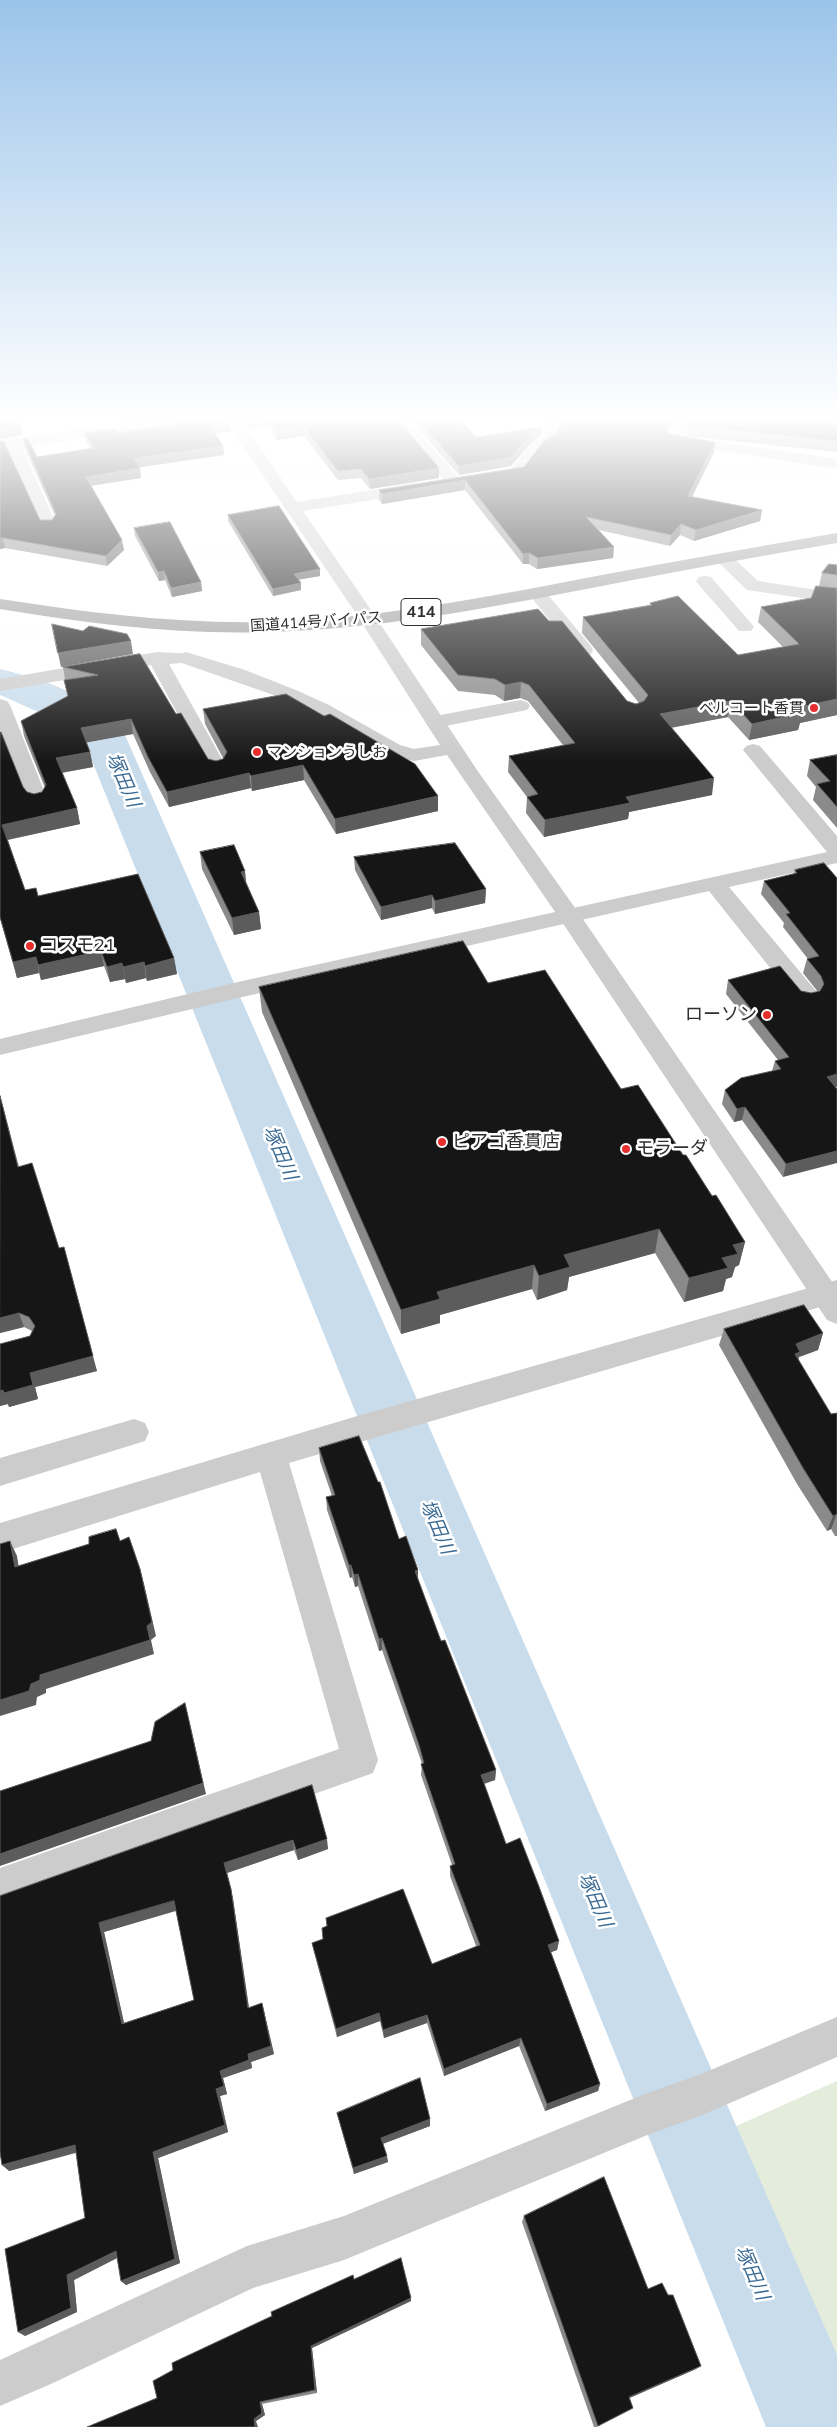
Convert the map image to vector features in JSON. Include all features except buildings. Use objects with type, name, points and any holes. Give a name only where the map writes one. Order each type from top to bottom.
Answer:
[{"type":"highway","name":"国道414号バイパス","points":[[0,604],[100,620],[186,626],[292,626],[369,620],[537,593],[837,538]]},
{"type":"street","points":[[0,1538],[422,1410],[833,1299],[570,917],[451,748],[369,620],[311,535]]},
{"type":"street","points":[[723,558],[754,586],[837,598]]},
{"type":"street","points":[[706,581],[744,627]]},
{"type":"street","points":[[537,593],[598,668]]},
{"type":"street","points":[[0,685],[157,658],[186,658],[255,679],[311,704],[346,722],[388,748],[404,754],[416,755],[451,748]]},
{"type":"street","points":[[157,658],[217,768]]},
{"type":"street","points":[[0,705],[38,801]]},
{"type":"street","points":[[435,722],[520,706]]},
{"type":"street","points":[[753,750],[837,850]]},
{"type":"street","points":[[0,1047],[238,990],[837,856]]},
{"type":"street","points":[[715,884],[807,997]]},
{"type":"street","points":[[0,1472],[134,1432]]},
{"type":"street","points":[[0,1887],[360,1760],[271,1455]]},
{"type":"street","points":[[0,2383],[247,2268],[344,2238],[645,2115],[702,2094],[837,2037]]},
{"type":"green space","points":[[837,2081],[837,2424],[714,2136]]},
{"type":"waterway","name":"塚田川","points":[[0,681],[55,702],[79,716],[103,735],[817,2427]]},
{"type":"place","name":"ベルコート香貫","points":[[814,708]]},
{"type":"place","name":"マンションうしお","points":[[257,752]]},
{"type":"place","name":"コスモ21","points":[[30,946]]},
{"type":"place","name":"ローソン","points":[[767,1015]]},
{"type":"place","name":"ピアゴ香貫店","points":[[442,1142]]},
{"type":"place","name":"モラーダ","points":[[626,1149]]}]
